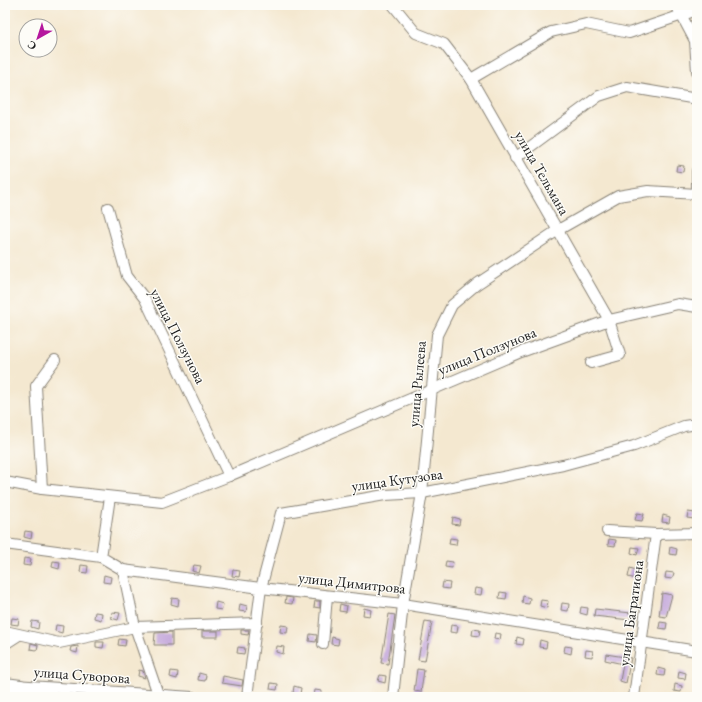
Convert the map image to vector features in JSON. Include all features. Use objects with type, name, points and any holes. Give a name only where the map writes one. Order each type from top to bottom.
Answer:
[{"type":"street","name":"улица Тельмана","points":[[393,5],[416,33],[444,44],[471,79],[609,320],[620,355],[591,363]]},
{"type":"street","points":[[471,79],[551,32],[586,24],[629,33],[645,29],[679,9],[697,10]]},
{"type":"street","points":[[679,9],[695,41],[697,71]]},
{"type":"street","points":[[515,158],[599,96],[627,87],[697,99]]},
{"type":"street","points":[[697,171],[697,194]]},
{"type":"street","name":"улица Рылеева","points":[[393,697],[403,604],[422,492],[437,335],[452,305],[477,284],[558,230],[618,196],[648,191],[697,194]]},
{"type":"street","name":"улица Ползунова","points":[[108,208],[127,276],[145,299],[229,476]]},
{"type":"street","name":"улица Ползунова","points":[[5,482],[42,489],[162,502],[229,476],[521,352],[609,320],[678,304],[697,307]]},
{"type":"street","points":[[42,489],[36,386],[55,360]]},
{"type":"street","name":"улица Кутузова","points":[[246,697],[261,588],[281,513],[385,495],[422,492],[563,465],[634,446],[684,426],[697,424]]},
{"type":"street","points":[[101,557],[110,497]]},
{"type":"street","points":[[607,531],[656,534],[697,533]]},
{"type":"street","name":"улица Багратиона","points":[[634,697],[643,642],[656,534]]},
{"type":"street","name":"улица Димитрова","points":[[5,544],[101,557],[123,570],[261,588],[403,604],[697,651]]},
{"type":"street","points":[[123,570],[135,627],[159,696]]},
{"type":"street","points":[[322,644],[327,596]]},
{"type":"street","points":[[5,630],[19,635],[59,642],[135,627],[257,623]]},
{"type":"street","points":[[5,644],[19,635]]},
{"type":"street","points":[[5,683],[22,685]]},
{"type":"street","name":"улица Суворова","points":[[14,697],[15,685],[22,685],[159,696],[192,697]]},
{"type":"building","points":[[677,165],[684,166],[683,172],[676,171]]},
{"type":"building","points":[[688,512],[695,513],[694,519],[687,518]]},
{"type":"building","points":[[637,513],[644,514],[642,521],[635,520]]},
{"type":"building","points":[[663,515],[670,517],[669,523],[662,522]]},
{"type":"building","points":[[453,517],[460,519],[459,525],[452,524]]},
{"type":"building","points":[[25,531],[32,532],[31,539],[24,537]]},
{"type":"building","points":[[450,538],[457,539],[456,545],[449,544]]},
{"type":"building","points":[[609,539],[616,540],[615,546],[608,545]]},
{"type":"building","points":[[632,547],[639,548],[637,555],[631,553]]},
{"type":"building","points":[[670,547],[677,549],[676,555],[669,554]]},
{"type":"building","points":[[24,558],[31,559],[30,566],[23,565]]},
{"type":"building","points":[[53,561],[60,562],[59,569],[52,567]]},
{"type":"building","points":[[446,561],[453,562],[452,568],[445,567]]},
{"type":"building","points":[[81,565],[88,566],[87,573],[80,572]]},
{"type":"building","points":[[194,565],[201,566],[199,573],[192,571]]},
{"type":"building","points":[[630,568],[639,571],[637,579],[628,577]]},
{"type":"building","points":[[233,570],[240,571],[239,577],[232,576]]},
{"type":"building","points":[[666,572],[674,573],[672,579],[665,578]]},
{"type":"building","points":[[104,575],[111,577],[110,583],[103,582]]},
{"type":"building","points":[[443,582],[450,583],[449,589],[442,588]]},
{"type":"building","points":[[475,588],[482,589],[481,595],[474,594]]},
{"type":"building","points":[[500,592],[507,593],[506,599],[499,598]]},
{"type":"building","points":[[662,593],[672,595],[666,617],[659,616]]},
{"type":"building","points":[[523,596],[530,598],[529,604],[522,603]]},
{"type":"building","points":[[286,597],[293,598],[292,604],[285,603]]},
{"type":"building","points":[[172,598],[179,599],[178,606],[171,604]]},
{"type":"building","points":[[541,600],[548,601],[547,608],[540,606]]},
{"type":"building","points":[[315,601],[320,601],[320,608],[314,607]]},
{"type":"building","points":[[216,602],[223,604],[222,610],[215,609]]},
{"type":"building","points":[[562,603],[569,604],[568,611],[561,610]]},
{"type":"building","points":[[240,604],[247,606],[246,612],[239,611]]},
{"type":"building","points":[[340,604],[347,606],[346,612],[339,611]]},
{"type":"building","points":[[581,607],[588,608],[587,615],[580,613]]},
{"type":"building","points":[[364,608],[371,610],[370,616],[363,615]]},
{"type":"building","points":[[595,609],[631,613],[630,620],[594,616]]},
{"type":"building","points":[[95,612],[102,613],[101,620],[94,618]]},
{"type":"building","points":[[112,612],[120,613],[118,620],[111,618]]},
{"type":"building","points":[[389,614],[395,615],[388,664],[381,663]]},
{"type":"building","points":[[12,618],[19,619],[18,625],[11,624]]},
{"type":"building","points":[[32,621],[39,622],[38,629],[31,627]]},
{"type":"building","points":[[425,621],[432,622],[425,661],[418,660]]},
{"type":"building","points":[[660,622],[667,623],[666,629],[659,628]]},
{"type":"building","points":[[56,625],[63,626],[62,633],[55,631]]},
{"type":"building","points":[[281,625],[288,626],[287,633],[280,632]]},
{"type":"building","points":[[451,625],[458,626],[457,633],[450,632]]},
{"type":"building","points":[[473,629],[480,630],[479,636],[472,635]]},
{"type":"building","points":[[241,630],[249,630],[248,635],[241,634]]},
{"type":"building","points":[[202,631],[218,631],[218,637],[202,637]]},
{"type":"building","points":[[172,632],[172,645],[154,645],[155,633]]},
{"type":"building","points":[[495,633],[501,634],[500,640],[494,639]]},
{"type":"building","points":[[310,634],[317,635],[316,642],[309,641]]},
{"type":"building","points":[[332,637],[339,639],[338,645],[331,644]]},
{"type":"building","points":[[517,637],[524,639],[523,645],[516,644]]},
{"type":"building","points":[[119,639],[126,640],[125,646],[118,645]]},
{"type":"building","points":[[540,640],[547,642],[546,648],[539,647]]},
{"type":"building","points":[[96,642],[104,642],[103,648],[96,647]]},
{"type":"building","points":[[31,643],[38,645],[37,650],[30,649]]},
{"type":"building","points":[[78,646],[77,653],[70,651],[71,647]]},
{"type":"building","points":[[277,646],[284,647],[283,654],[276,652]]},
{"type":"building","points":[[565,646],[572,647],[571,654],[564,652]]},
{"type":"building","points":[[238,647],[245,648],[244,654],[237,653]]},
{"type":"building","points":[[586,650],[593,651],[592,657],[585,656]]},
{"type":"building","points":[[606,654],[631,658],[626,683],[620,681],[623,664],[605,660]]},
{"type":"building","points":[[658,668],[665,670],[664,676],[657,675]]},
{"type":"building","points":[[417,669],[424,670],[421,692],[414,691]]},
{"type":"building","points":[[139,670],[143,671],[145,678],[138,676]]},
{"type":"building","points":[[171,671],[178,672],[177,679],[170,677]]},
{"type":"building","points":[[679,671],[686,673],[685,679],[678,678]]},
{"type":"building","points":[[199,673],[206,675],[205,681],[198,680]]},
{"type":"building","points":[[380,675],[386,676],[385,683],[378,681]]},
{"type":"building","points":[[223,676],[243,680],[242,686],[222,683]]},
{"type":"building","points":[[271,683],[278,684],[277,690],[270,689]]},
{"type":"building","points":[[675,684],[682,686],[681,692],[674,691]]},
{"type":"building","points":[[294,686],[301,688],[300,694],[293,693]]},
{"type":"building","points":[[315,690],[322,691],[321,697],[314,696]]}]
